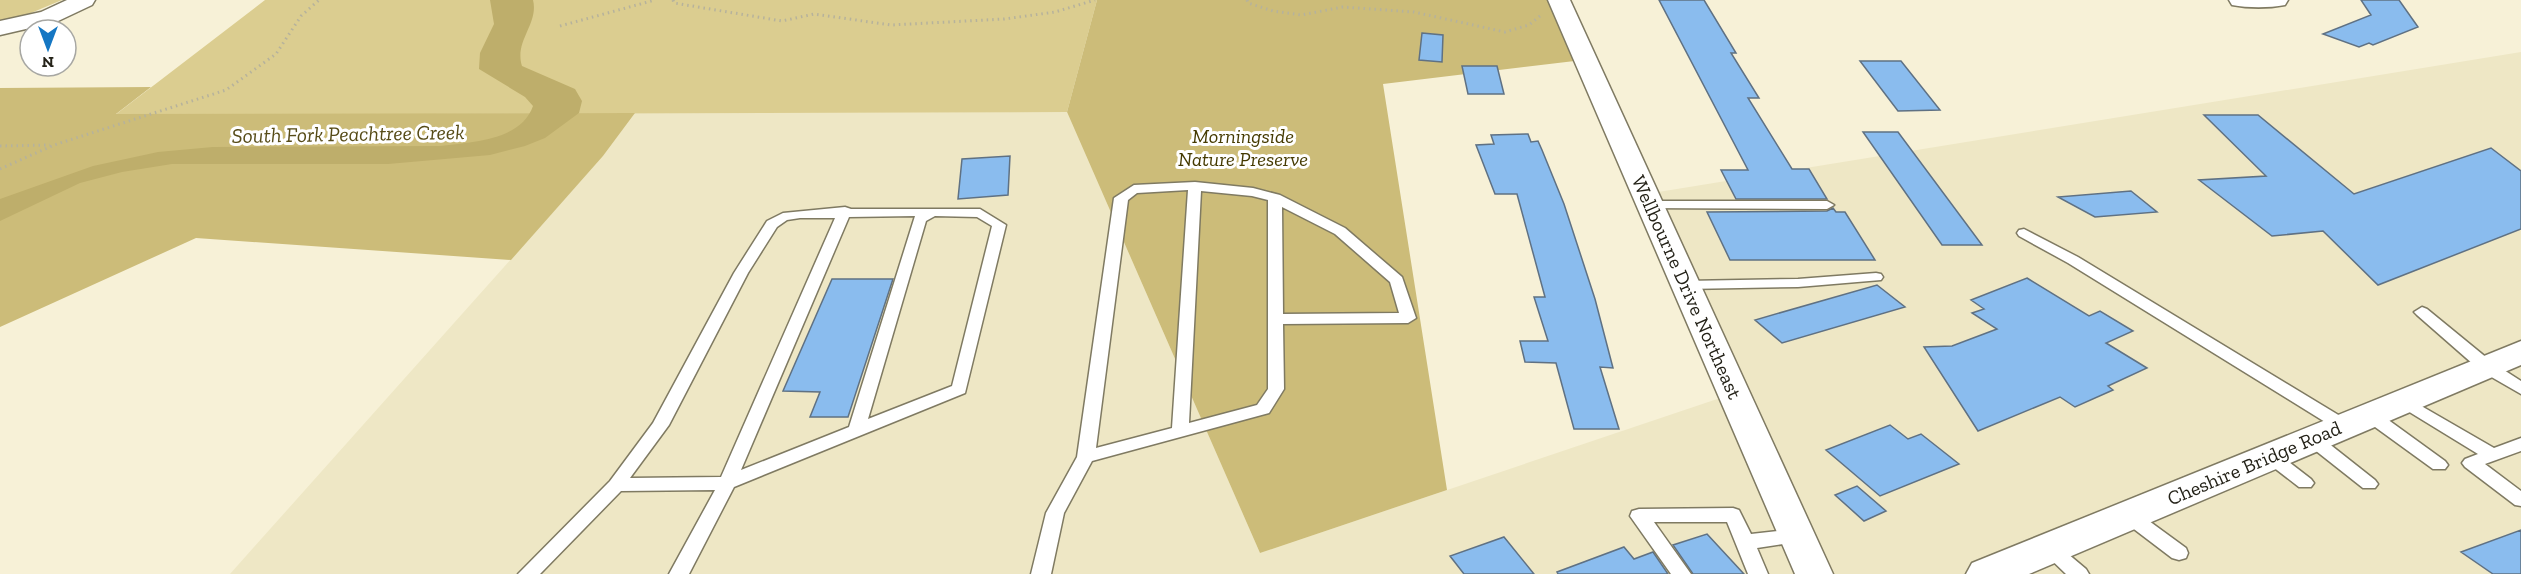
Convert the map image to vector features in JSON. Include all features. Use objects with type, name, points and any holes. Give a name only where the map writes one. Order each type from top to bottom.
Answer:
[{"type":"main road","name":"Cheshire Bridge Road","points":[[1986,574],[2521,352]]},
{"type":"street","points":[[0,28],[48,17],[84,0]]},
{"type":"street","points":[[2240,0],[2277,0]]},
{"type":"street","name":"Wellbourne Drive Northeast","points":[[1552,5],[1650,205],[1814,574]]},
{"type":"lane","points":[[1180,432],[1195,186]]},
{"type":"lane","points":[[1041,574],[1055,513],[1086,457],[1121,198],[1134,189],[1195,186],[1253,192],[1275,198],[1340,231],[1397,280],[1408,318],[1275,319]]},
{"type":"lane","points":[[1086,457],[1263,409],[1276,389],[1275,198]]},
{"type":"lane","points":[[1650,205],[1827,205]]},
{"type":"lane","points":[[679,574],[727,483],[845,211]]},
{"type":"lane","points":[[528,574],[616,485],[660,425],[741,273],[772,224],[783,217],[845,211],[980,213],[999,225],[959,389],[727,483],[616,485]]},
{"type":"lane","points":[[856,431],[920,219],[932,212]]},
{"type":"lane","points":[[2024,233],[2073,260],[2342,427],[2439,465]]},
{"type":"lane","points":[[1686,285],[1798,283],[1876,277]]},
{"type":"lane","points":[[2422,312],[2487,367],[2521,389]]},
{"type":"lane","points":[[2404,401],[2493,455]]},
{"type":"lane","points":[[2342,427],[2369,484]]},
{"type":"lane","points":[[2521,444],[2471,463],[2521,500]]},
{"type":"lane","points":[[2270,456],[2305,483]]},
{"type":"lane","points":[[1681,574],[1639,516],[1733,515],[1758,574]]},
{"type":"lane","points":[[2128,515],[2180,553]]},
{"type":"lane","points":[[1745,542],[1797,536]]},
{"type":"lane","points":[[2048,548],[2079,574]]},
{"type":"path","points":[[0,169],[54,145],[225,90],[276,54],[301,16],[319,0]]},
{"type":"path","points":[[560,26],[655,0]]},
{"type":"path","points":[[673,0],[674,3],[782,21],[814,14],[891,25],[1004,19],[1055,12],[1095,0]]},
{"type":"path","points":[[1247,0],[1248,3],[1273,11],[1301,15],[1343,7],[1414,12],[1505,32],[1519,30],[1537,21],[1552,5]]},
{"type":"path","points":[[0,146],[54,145]]},
{"type":"shaded area","points":[[0,0],[62,0],[19,18],[0,20]]},
{"type":"shaded area","points":[[265,0],[1097,0],[1067,112],[115,115]]},
{"type":"shaded area","points":[[490,0],[533,0],[533,17],[521,49],[522,66],[575,89],[582,101],[579,113],[545,138],[490,155],[388,164],[172,164],[122,172],[80,183],[0,221],[0,199],[93,166],[158,152],[213,147],[439,146],[479,141],[506,133],[527,118],[533,106],[525,97],[479,69],[480,53],[494,24]]},
{"type":"shaded area","points":[[2521,52],[2521,574],[230,574],[603,156],[635,113],[1067,112],[1260,553],[1741,391],[1646,194]]},
{"type":"green space","name":"Morningside Nature Preserve","points":[[1097,0],[1557,0],[1583,60],[1383,84],[1447,490],[1260,553],[1067,112]]},
{"type":"green space","points":[[151,87],[116,114],[635,113],[603,156],[511,260],[196,238],[0,327],[0,88]]},
{"type":"building","points":[[1659,0],[1704,0],[1736,53],[1731,53],[1759,98],[1748,98],[1792,169],[1809,169],[1827,199],[1736,199],[1721,170],[1748,170]]},
{"type":"building","points":[[2361,0],[2399,0],[2418,27],[2373,45],[2369,43],[2359,47],[2323,34],[2371,15]]},
{"type":"building","points":[[1422,33],[1443,35],[1442,62],[1419,60]]},
{"type":"building","points":[[1860,61],[1901,61],[1940,110],[1898,111]]},
{"type":"building","points":[[1462,66],[1497,66],[1504,94],[1468,94]]},
{"type":"building","points":[[2204,115],[2258,115],[2354,194],[2491,148],[2521,171],[2521,229],[2378,285],[2323,231],[2272,236],[2199,180],[2266,176]]},
{"type":"building","points":[[1863,132],[1898,132],[1982,245],[1942,245]]},
{"type":"building","points":[[1528,134],[1531,142],[1538,141],[1564,204],[1595,299],[1613,368],[1600,367],[1619,429],[1574,429],[1556,363],[1525,362],[1520,341],[1548,341],[1534,297],[1545,297],[1517,194],[1495,194],[1476,145],[1494,144],[1491,135]]},
{"type":"building","points":[[1010,156],[1008,195],[958,199],[962,159]]},
{"type":"building","points":[[2131,191],[2157,212],[2095,217],[2058,197]]},
{"type":"building","points":[[1833,208],[1836,212],[1845,212],[1875,260],[1730,260],[1707,212],[1827,211]]},
{"type":"building","points":[[2027,278],[2089,316],[2100,311],[2133,331],[2106,343],[2147,368],[2108,386],[2113,390],[2075,407],[2060,397],[1978,431],[1924,347],[1952,346],[1997,329],[1972,313],[1984,309],[1971,300]]},
{"type":"building","points":[[832,279],[893,279],[848,417],[810,417],[820,392],[783,391]]},
{"type":"building","points":[[1877,285],[1905,307],[1782,343],[1755,320]]},
{"type":"building","points":[[1890,425],[1908,439],[1921,434],[1959,464],[1880,496],[1826,450]]},
{"type":"building","points":[[1857,486],[1886,511],[1864,521],[1835,495]]},
{"type":"building","points":[[2521,530],[2521,574],[2493,574],[2461,552]]},
{"type":"building","points":[[1707,534],[1744,574],[1693,574],[1673,545]]},
{"type":"building","points":[[1504,537],[1534,574],[1464,574],[1450,556]]},
{"type":"building","points":[[1624,547],[1634,559],[1653,552],[1668,574],[1558,574],[1557,572]]},
{"type":"water label","name":"South Fork Peachtree Creek","points":[[348,134]]}]
